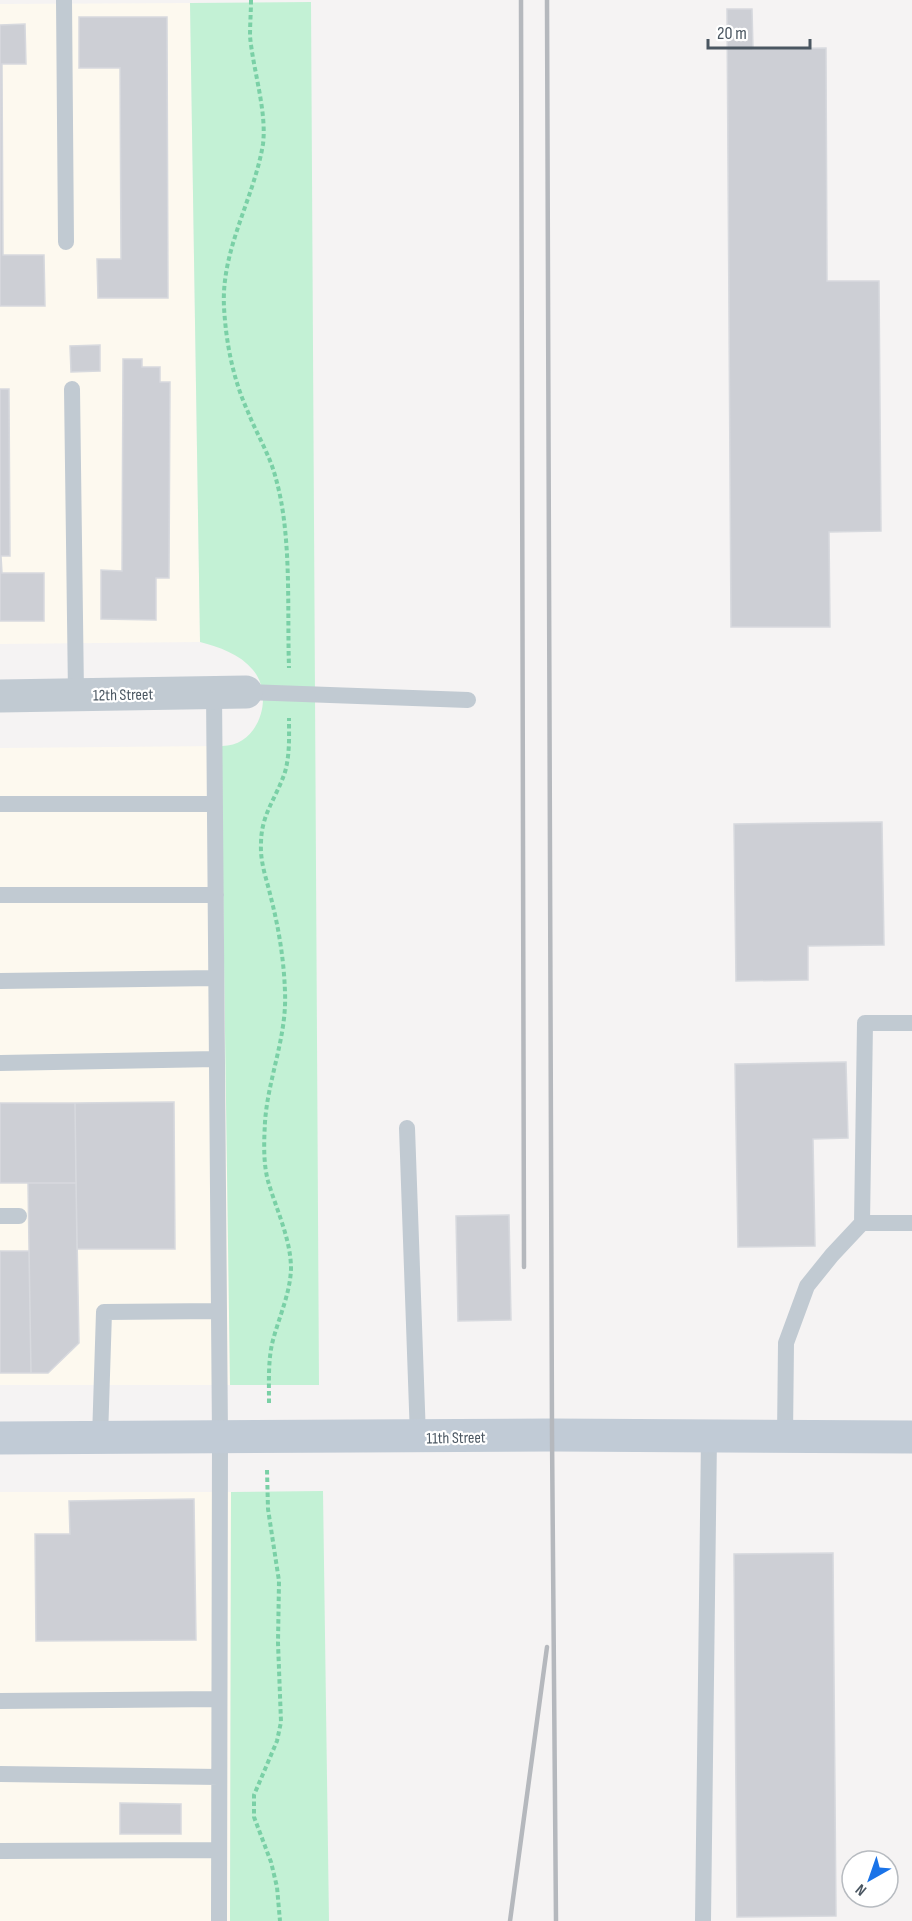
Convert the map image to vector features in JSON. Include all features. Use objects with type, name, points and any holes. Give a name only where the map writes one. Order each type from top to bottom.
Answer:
[{"type":"main road","name":"11th Street","points":[[0,1438],[912,1437]]},
{"type":"street","name":"12th Street","points":[[0,696],[230,692]]},
{"type":"lane","points":[[64,0],[66,242]]},
{"type":"lane","points":[[72,388],[76,694]]},
{"type":"lane","points":[[219,1921],[220,1438],[214,804],[230,692],[468,700]]},
{"type":"lane","points":[[0,804],[214,804]]},
{"type":"lane","points":[[0,895],[216,895]]},
{"type":"lane","points":[[0,981],[215,978]]},
{"type":"lane","points":[[785,1436],[786,1343],[796,1314],[807,1286],[862,1223],[865,1023],[912,1023]]},
{"type":"lane","points":[[0,1063],[216,1059]]},
{"type":"lane","points":[[407,1128],[418,1437]]},
{"type":"lane","points":[[0,1216],[19,1216]]},
{"type":"lane","points":[[862,1223],[912,1223]]},
{"type":"lane","points":[[100,1438],[104,1312],[219,1311]]},
{"type":"lane","points":[[703,1921],[709,1436]]},
{"type":"lane","points":[[0,1701],[219,1700]]},
{"type":"lane","points":[[0,1774],[219,1777]]},
{"type":"lane","points":[[0,1851],[219,1850]]},
{"type":"path","points":[[251,0],[250,35],[261,106],[263,141],[258,169],[227,267],[224,304],[228,346],[237,385],[264,444],[284,512],[289,758],[261,831],[261,848],[278,930],[285,995],[284,1027],[271,1079],[264,1146],[267,1178],[289,1248],[291,1268],[289,1286],[272,1345],[269,1366],[267,1509],[279,1581],[278,1643],[281,1722],[277,1742],[255,1795],[254,1817],[271,1862],[277,1887],[280,1921]]},
{"type":"shaded area","points":[[190,3],[200,642],[0,644],[0,4]]},
{"type":"shaded area","points":[[221,746],[230,1385],[0,1385],[0,748]]},
{"type":"shaded area","points":[[0,1492],[231,1492],[230,1921],[0,1921]]},
{"type":"green space","points":[[311,2],[319,1385],[230,1385],[221,746],[234,744],[254,729],[263,706],[263,693],[260,681],[248,664],[236,655],[200,642],[190,3]]},
{"type":"green space","points":[[323,1491],[329,1921],[230,1921],[231,1492]]},
{"type":"building","points":[[727,9],[752,9],[753,49],[826,48],[827,281],[879,281],[881,531],[829,532],[830,627],[731,627]]},
{"type":"building","points":[[79,17],[167,17],[168,298],[98,298],[97,259],[121,259],[120,68],[79,68]]},
{"type":"building","points":[[25,24],[26,64],[2,64],[3,255],[44,255],[45,306],[0,306],[0,25]]},
{"type":"building","points":[[100,345],[100,371],[71,372],[70,346]]},
{"type":"building","points":[[123,359],[142,359],[142,367],[160,367],[160,382],[170,382],[169,578],[156,578],[156,620],[101,619],[101,570],[122,571]]},
{"type":"building","points":[[0,389],[9,389],[10,556],[1,556],[2,573],[44,573],[44,621],[0,621]]},
{"type":"building","points":[[882,822],[884,945],[808,946],[808,980],[736,981],[734,824]]},
{"type":"building","points":[[846,1062],[848,1138],[813,1139],[815,1246],[738,1247],[735,1064]]},
{"type":"building","points":[[174,1102],[175,1249],[77,1249],[75,1103]]},
{"type":"building","points":[[0,1103],[75,1103],[76,1183],[0,1183]]},
{"type":"building","points":[[28,1183],[76,1183],[79,1343],[48,1373],[31,1373]]},
{"type":"building","points":[[509,1215],[511,1320],[458,1321],[456,1216]]},
{"type":"building","points":[[0,1251],[29,1251],[31,1373],[0,1373]]},
{"type":"building","points":[[194,1499],[196,1640],[36,1641],[35,1534],[70,1534],[69,1501]]},
{"type":"building","points":[[833,1553],[836,1916],[737,1917],[734,1554]]},
{"type":"building","points":[[120,1803],[181,1804],[181,1834],[120,1834]]},
{"type":"railway","points":[[521,0],[524,1267]]},
{"type":"railway","points":[[547,0],[556,1921]]},
{"type":"railway","points":[[510,1921],[547,1647]]}]
